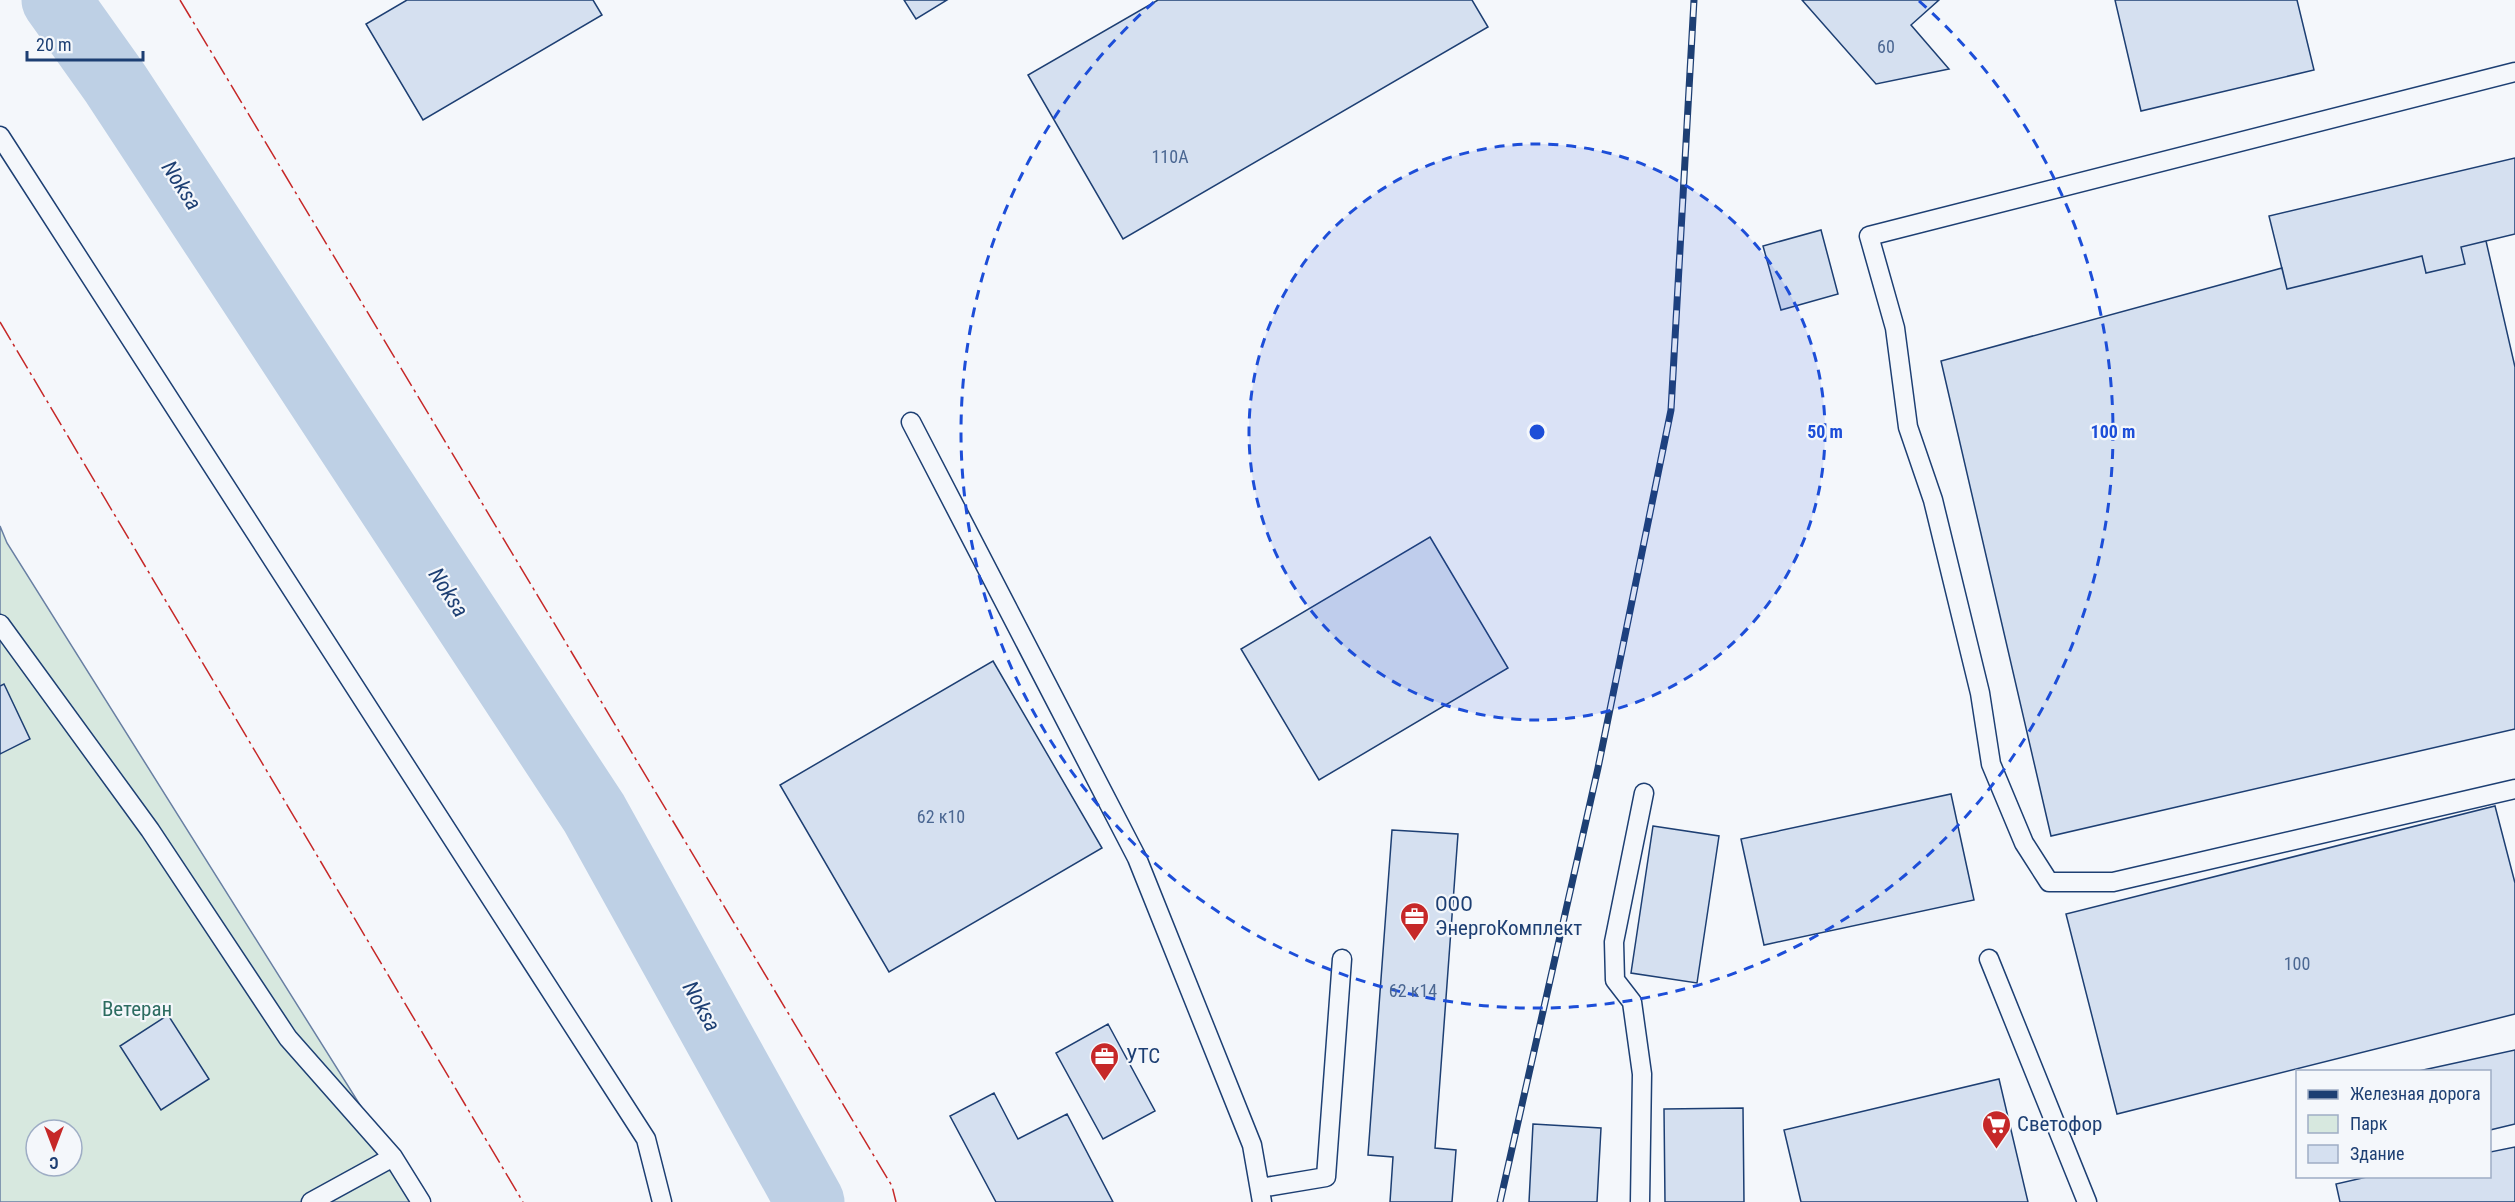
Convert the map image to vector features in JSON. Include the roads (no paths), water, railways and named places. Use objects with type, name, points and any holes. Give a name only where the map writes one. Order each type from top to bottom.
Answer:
[{"type":"lane","points":[[2515,72],[1869,236],[1895,328],[1908,427],[1936,511],[1980,693],[1991,765],[2024,843],[2049,882],[2113,882],[2515,789]]},
{"type":"lane","points":[[0,136],[646,1139],[662,1202]]},
{"type":"lane","points":[[911,422],[1137,858],[1252,1145],[1261,1195],[1326,1177],[1342,959]]},
{"type":"lane","points":[[0,624],[150,830],[288,1038],[393,1157],[421,1202]]},
{"type":"lane","points":[[1640,1202],[1642,1074],[1632,1002],[1615,980],[1614,942],[1644,793]]},
{"type":"lane","points":[[1989,959],[2087,1202]]},
{"type":"lane","points":[[311,1202],[393,1157]]},
{"type":"waterway","name":"Noksa","points":[[56,0],[115,83],[594,813],[810,1202]]},
{"type":"railway","points":[[1500,1202],[1598,768],[1671,410],[1694,0]]},
{"type":"place","name":"ООО ЭнергоКомплект","points":[[1414,942]]},
{"type":"place","name":"УТС","points":[[1105,1082]]},
{"type":"place","name":"Светофор","points":[[1996,1150]]},
{"type":"park label","name":"Ветеран","points":[[137,1009]]}]
